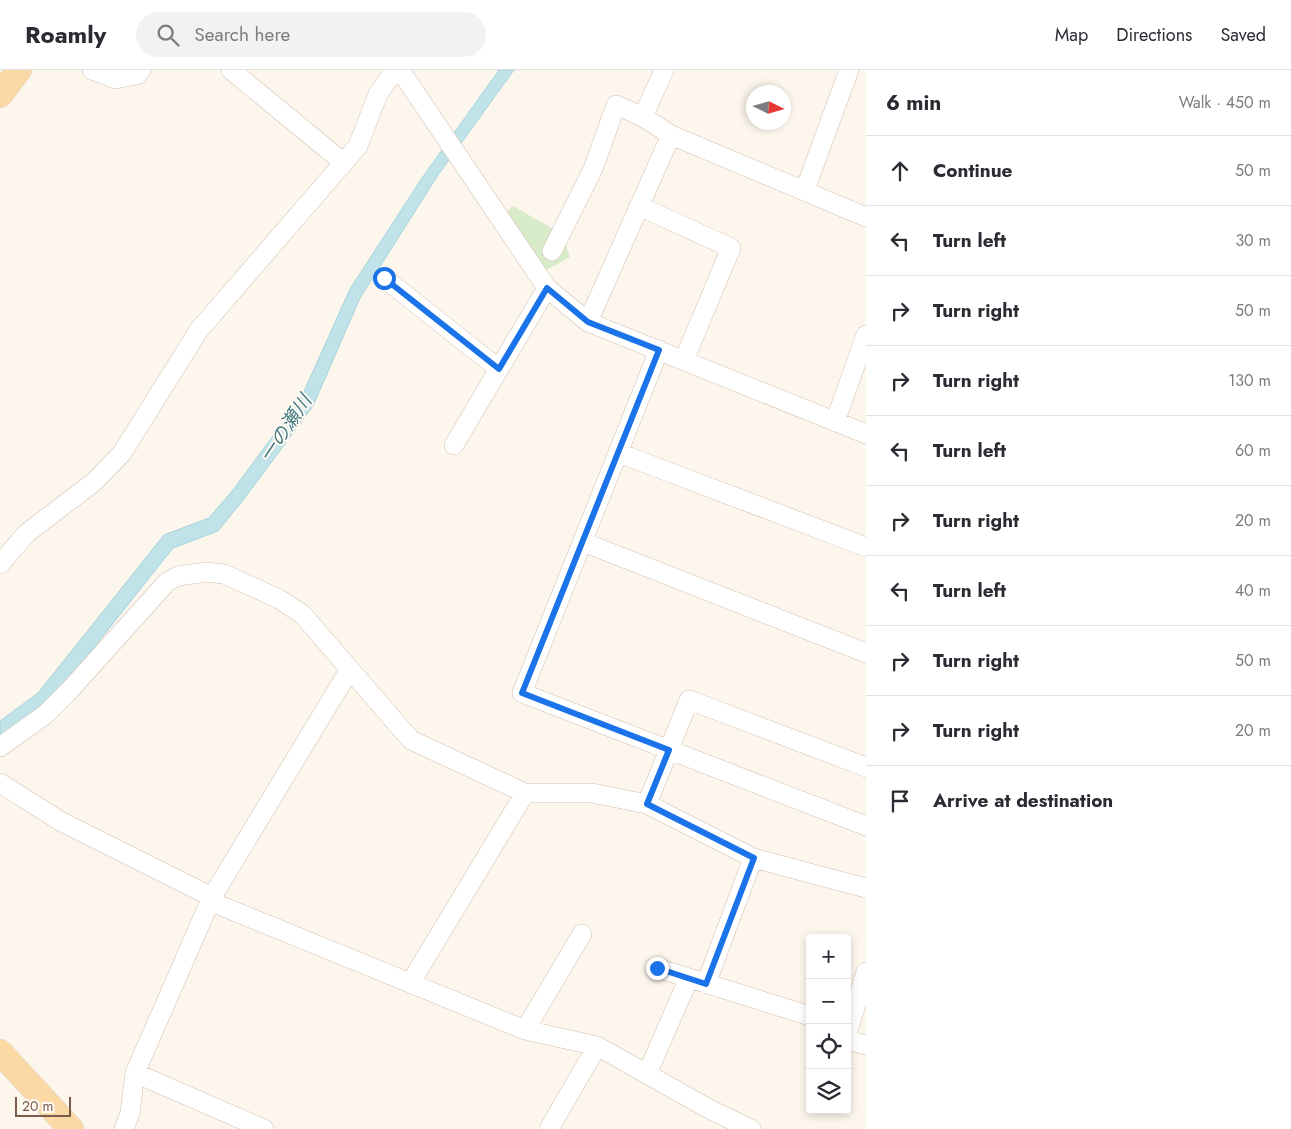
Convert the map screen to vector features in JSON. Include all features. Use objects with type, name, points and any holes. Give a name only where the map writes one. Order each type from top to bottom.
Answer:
[{"type":"main road","points":[[0,95],[19,70]]},
{"type":"main road","points":[[0,1052],[71,1129]]},
{"type":"street","points":[[92,70],[115,78],[137,75],[141,70]]},
{"type":"street","points":[[231,70],[344,163]]},
{"type":"street","points":[[643,117],[664,70]]},
{"type":"street","points":[[805,190],[849,70]]},
{"type":"street","points":[[0,564],[27,533],[94,482],[122,453],[199,330],[358,146],[378,94],[406,73],[444,137],[547,288],[588,322],[866,434]]},
{"type":"street","points":[[552,251],[593,169],[616,106],[643,117],[671,135],[866,217]]},
{"type":"street","points":[[588,322],[671,135]]},
{"type":"street","points":[[639,206],[731,248],[684,360]]},
{"type":"street","points":[[384,278],[499,369]]},
{"type":"street","points":[[454,444],[547,288]]},
{"type":"street","points":[[835,422],[866,335]]},
{"type":"street","points":[[659,350],[522,693],[866,826]]},
{"type":"street","points":[[618,453],[866,547]]},
{"type":"street","points":[[583,542],[866,652]]},
{"type":"street","points":[[0,747],[46,714],[167,582],[178,576],[206,572],[224,574],[279,600],[302,614],[412,740],[525,793],[592,793],[647,804],[754,858],[865,884]]},
{"type":"street","points":[[124,1129],[130,1113],[135,1073],[212,897],[350,669]]},
{"type":"street","points":[[647,804],[689,700],[866,767]]},
{"type":"street","points":[[0,784],[60,821],[212,897],[219,905],[526,1030],[597,1046],[751,1129]]},
{"type":"street","points":[[410,982],[525,793]]},
{"type":"street","points":[[647,1074],[698,981],[754,858]]},
{"type":"street","points":[[526,1030],[582,934]]},
{"type":"street","points":[[657,968],[806,1015]]},
{"type":"street","points":[[851,1024],[866,972]]},
{"type":"street","points":[[851,1035],[866,1045]]},
{"type":"street","points":[[549,1129],[597,1046]]},
{"type":"street","points":[[135,1073],[264,1129]]},
{"type":"green space","points":[[513,206],[562,234],[570,257],[546,270],[502,217]]},
{"type":"water","name":"一の瀬川","points":[[499,70],[514,70],[438,175],[360,298],[313,406],[244,499],[218,531],[173,548],[49,704],[0,740],[0,721],[38,693],[164,535],[209,518],[233,490],[301,398],[350,289],[422,178]]},
{"type":"route","points":[[384,278],[499,369],[547,288],[588,322],[659,350],[522,693],[669,750],[647,804],[754,858],[706,984],[657,968]]}]
